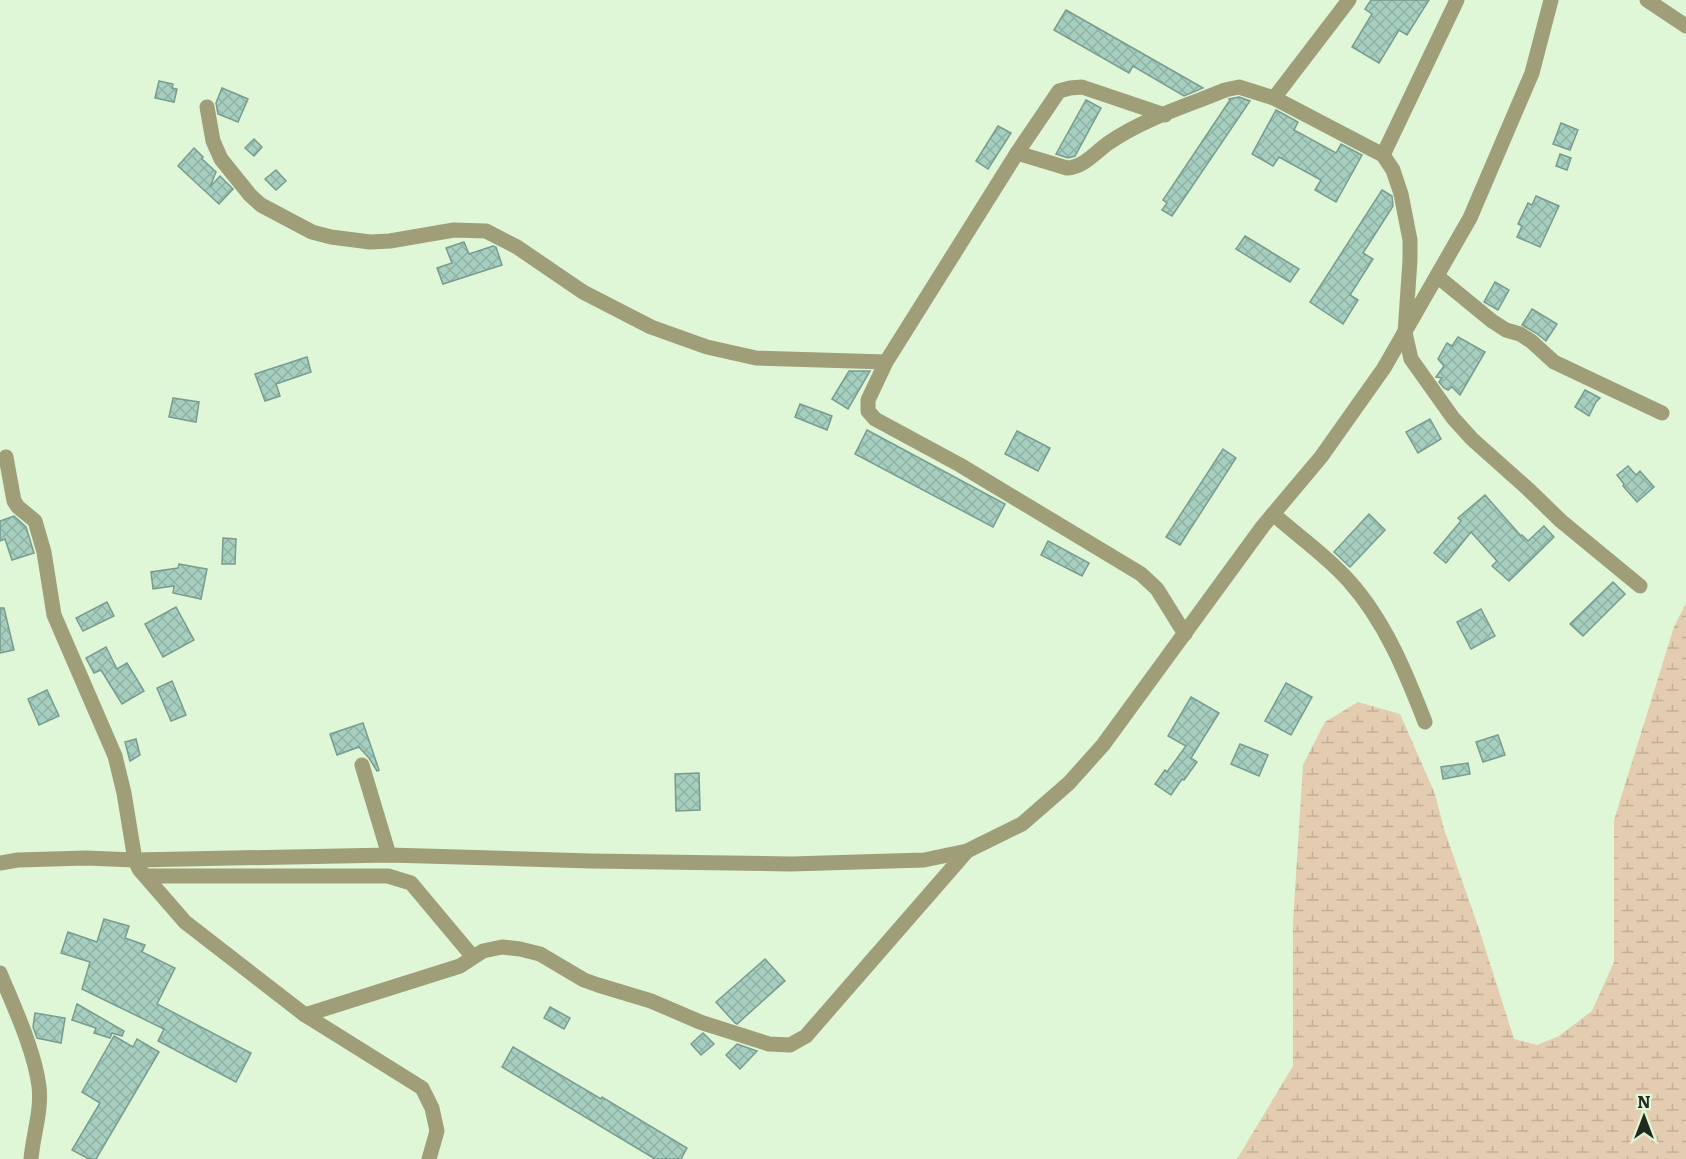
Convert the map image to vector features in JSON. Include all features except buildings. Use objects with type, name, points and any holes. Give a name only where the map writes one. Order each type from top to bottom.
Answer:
[{"type":"street","points":[[1274,98],[1349,0]]},
{"type":"street","points":[[1383,155],[1457,0]]},
{"type":"street","points":[[0,863],[75,858],[135,860],[388,855],[791,864],[924,860],[967,851],[1022,824],[1069,783],[1103,745],[1273,514],[1321,457],[1384,368],[1470,218],[1532,72],[1551,0]]},
{"type":"street","points":[[1647,0],[1686,26]]},
{"type":"street","points":[[1165,115],[1082,87],[1059,91],[1017,153],[886,362],[868,400],[868,411],[875,419],[960,465],[1141,574],[1157,589],[1185,634]]},
{"type":"street","points":[[1017,153],[1067,168],[1076,167],[1110,142],[1138,126],[1225,90],[1239,87],[1274,98],[1383,155],[1393,170],[1401,194],[1410,240],[1405,333],[1411,359],[1453,418],[1472,439],[1561,521],[1640,586]]},
{"type":"street","points":[[207,106],[213,141],[217,150],[250,195],[261,206],[312,232],[370,242],[390,241],[454,230],[486,231],[517,247],[583,292],[651,327],[707,347],[756,358],[886,362]]},
{"type":"street","points":[[1437,276],[1492,321],[1506,330],[1531,340],[1554,362],[1662,413]]},
{"type":"street","points":[[6,457],[14,501],[34,520],[44,552],[54,615],[115,756],[124,793],[135,860],[139,869],[185,922],[305,1015],[422,1088],[432,1108],[437,1131],[429,1159]]},
{"type":"street","points":[[1273,514],[1349,580],[1367,604],[1408,679],[1425,722]]},
{"type":"street","points":[[362,765],[388,855]]},
{"type":"street","points":[[305,1015],[460,966],[483,951],[502,947],[540,954],[584,980],[651,1001],[700,1022],[769,1044],[790,1045],[806,1036],[967,851]]},
{"type":"street","points":[[146,876],[388,876],[411,883],[473,957]]},
{"type":"street","points":[[0,973],[32,1057],[39,1087],[38,1117],[31,1159]]},
{"type":"green space","points":[[1686,603],[1686,1159],[1237,1159],[1293,1066],[1293,922],[1303,765],[1325,722],[1358,702],[1400,714],[1435,794],[1444,829],[1514,1039],[1537,1045],[1559,1036],[1592,1011],[1614,962],[1614,820],[1674,627]]}]
